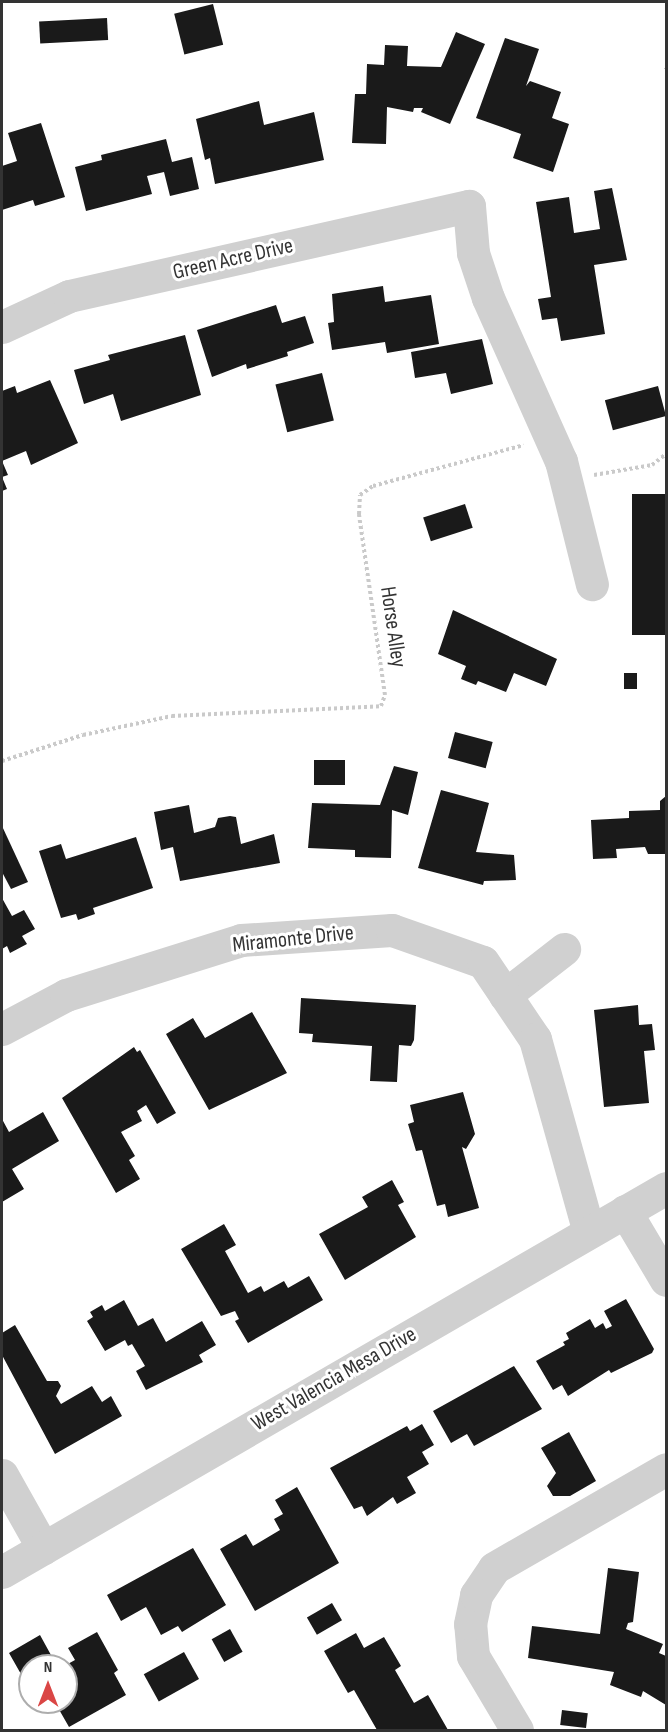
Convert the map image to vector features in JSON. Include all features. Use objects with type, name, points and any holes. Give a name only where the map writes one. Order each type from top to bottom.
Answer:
[{"type":"street","name":"Green Acre Drive","points":[[2,327],[69,296],[469,206],[473,253],[488,298],[562,466]]},
{"type":"street","points":[[562,466],[592,584]]},
{"type":"street","name":"Miramonte Drive","points":[[2,1029],[66,994],[241,940],[392,930],[483,962],[535,1040],[589,1232]]},
{"type":"street","points":[[504,995],[564,949]]},
{"type":"street","name":"West Valencia Mesa Drive","points":[[2,1572],[666,1188]]},
{"type":"street","points":[[625,1211],[666,1280]]},
{"type":"street","points":[[517,1731],[473,1656],[470,1624],[477,1595],[494,1568],[666,1469]]},
{"type":"street","points":[[2,1475],[43,1548]]},
{"type":"path","name":"Horse Alley","points":[[2,761],[83,735],[172,716],[381,706],[385,695],[359,514],[360,495],[373,486],[519,445],[540,447],[572,473],[596,476],[652,465],[666,454]]},
{"type":"building","points":[[213,4],[223,45],[184,54],[174,14]]},
{"type":"building","points":[[107,18],[108,40],[40,44],[39,22]]},
{"type":"building","points":[[456,32],[485,44],[450,124],[421,112],[423,108],[414,108],[413,112],[387,107],[386,144],[352,143],[355,94],[366,94],[367,64],[384,65],[385,45],[408,46],[407,66],[441,67]]},
{"type":"building","points":[[505,38],[539,49],[526,86],[530,81],[561,92],[552,118],[569,124],[553,172],[513,158],[521,134],[476,118]]},
{"type":"building","points":[[259,101],[264,125],[314,112],[324,160],[215,184],[210,158],[205,160],[196,119]]},
{"type":"building","points":[[41,123],[65,197],[35,206],[33,200],[2,210],[2,166],[17,161],[8,133]]},
{"type":"building","points":[[166,139],[172,162],[192,157],[199,189],[170,196],[164,172],[147,176],[152,194],[86,211],[75,167],[102,160],[101,155]]},
{"type":"building","points":[[612,188],[627,260],[594,265],[605,334],[561,341],[557,318],[542,320],[538,299],[551,297],[536,202],[569,197],[574,233],[600,229],[594,191]]},
{"type":"building","points":[[383,286],[385,302],[431,295],[439,344],[387,353],[385,342],[332,350],[328,323],[334,322],[332,294]]},
{"type":"building","points":[[276,305],[282,323],[305,316],[314,343],[287,352],[288,356],[247,369],[246,364],[212,377],[197,330]]},
{"type":"building","points":[[185,335],[201,395],[121,421],[113,394],[84,404],[74,370],[110,360],[108,355]]},
{"type":"building","points":[[482,339],[493,384],[451,394],[446,373],[415,378],[411,352]]},
{"type":"building","points":[[322,373],[334,421],[287,432],[275,385]]},
{"type":"building","points":[[50,380],[78,443],[31,465],[26,451],[2,461],[2,391],[15,386],[17,393]]},
{"type":"building","points":[[658,386],[666,416],[613,430],[605,400]]},
{"type":"building","points":[[2,461],[8,475],[2,477]]},
{"type":"building","points":[[2,477],[7,489],[2,491]]},
{"type":"building","points":[[632,494],[666,494],[666,635],[632,635]]},
{"type":"building","points":[[465,504],[473,528],[431,541],[423,518]]},
{"type":"building","points":[[453,610],[557,659],[546,686],[514,673],[506,692],[478,681],[476,685],[461,679],[466,666],[438,654]]},
{"type":"building","points":[[624,673],[637,673],[637,689],[624,689]]},
{"type":"building","points":[[455,732],[493,742],[486,768],[448,758]]},
{"type":"building","points":[[314,760],[345,760],[345,785],[314,785]]},
{"type":"building","points":[[394,766],[418,772],[408,815],[392,810],[391,858],[355,857],[355,850],[308,848],[312,803],[380,805]]},
{"type":"building","points":[[441,790],[489,803],[476,852],[514,855],[516,880],[484,881],[483,885],[418,868]]},
{"type":"building","points":[[666,796],[666,854],[648,854],[645,847],[616,849],[617,858],[593,859],[591,820],[629,818],[629,811],[660,810],[660,801]]},
{"type":"building","points":[[189,805],[194,833],[215,827],[218,818],[230,816],[236,817],[241,844],[274,834],[280,863],[180,881],[173,847],[161,850],[154,812]]},
{"type":"building","points":[[2,826],[28,882],[11,889],[2,872]]},
{"type":"building","points":[[136,837],[153,888],[93,908],[95,914],[78,920],[76,914],[61,918],[39,851],[61,844],[66,859]]},
{"type":"building","points":[[2,898],[12,916],[24,910],[35,929],[22,936],[27,944],[10,953],[7,946],[2,949]]},
{"type":"building","points":[[301,998],[416,1005],[414,1040],[411,1046],[399,1045],[397,1082],[370,1081],[372,1046],[312,1042],[313,1034],[299,1033]]},
{"type":"building","points":[[638,1005],[639,1025],[652,1024],[655,1050],[644,1051],[649,1103],[604,1107],[594,1010]]},
{"type":"building","points":[[252,1012],[287,1073],[209,1110],[166,1034],[193,1018],[205,1038]]},
{"type":"building","points":[[134,1047],[137,1052],[140,1050],[176,1113],[157,1124],[146,1105],[137,1111],[142,1121],[121,1132],[135,1156],[129,1160],[140,1179],[116,1193],[62,1098]]},
{"type":"building","points":[[463,1092],[475,1134],[466,1149],[462,1147],[479,1208],[448,1217],[445,1204],[437,1206],[422,1150],[416,1151],[408,1124],[414,1122],[410,1105]]},
{"type":"building","points":[[43,1112],[59,1141],[12,1169],[24,1189],[2,1202],[2,1119],[9,1132]]},
{"type":"building","points":[[392,1180],[404,1202],[398,1205],[416,1237],[345,1280],[319,1234],[368,1207],[362,1197]]},
{"type":"building","points":[[224,1224],[236,1245],[225,1251],[248,1293],[261,1286],[264,1292],[284,1281],[288,1288],[309,1276],[323,1300],[248,1343],[235,1321],[239,1319],[235,1311],[221,1316],[181,1249]]},
{"type":"building","points":[[626,1299],[654,1349],[652,1353],[611,1373],[609,1370],[568,1396],[562,1385],[553,1390],[536,1361],[565,1345],[563,1342],[569,1339],[566,1333],[590,1319],[595,1328],[603,1323],[606,1329],[612,1326],[604,1311]]},
{"type":"building","points":[[124,1300],[138,1326],[153,1318],[166,1342],[202,1321],[216,1345],[199,1355],[203,1362],[146,1390],[136,1371],[145,1366],[132,1344],[128,1346],[125,1340],[105,1351],[87,1321],[93,1317],[90,1312],[102,1305],[105,1311]]},
{"type":"building","points":[[15,1325],[47,1381],[58,1381],[61,1386],[56,1396],[61,1404],[92,1386],[102,1402],[111,1396],[122,1416],[55,1454],[2,1355],[2,1333]]},
{"type":"building","points":[[514,1366],[542,1409],[474,1446],[467,1434],[451,1443],[433,1411]]},
{"type":"building","points":[[422,1424],[434,1445],[422,1452],[429,1464],[407,1477],[416,1493],[397,1504],[393,1497],[367,1516],[362,1506],[354,1509],[330,1468],[407,1426],[410,1431]]},
{"type":"building","points":[[569,1432],[596,1481],[570,1496],[553,1496],[547,1486],[556,1473],[541,1448]]},
{"type":"building","points":[[297,1487],[339,1563],[255,1611],[220,1549],[246,1534],[253,1546],[280,1530],[274,1519],[283,1514],[275,1500]]},
{"type":"building","points":[[193,1548],[226,1605],[182,1632],[178,1626],[161,1635],[146,1607],[121,1621],[107,1595]]},
{"type":"building","points":[[608,1568],[639,1572],[633,1622],[628,1623],[626,1629],[663,1644],[659,1653],[666,1656],[666,1705],[643,1691],[641,1697],[610,1685],[614,1672],[528,1658],[532,1626],[600,1634]]},
{"type":"building","points":[[332,1603],[342,1620],[317,1635],[307,1617]]},
{"type":"building","points":[[230,1629],[243,1652],[224,1662],[212,1639]]},
{"type":"building","points":[[97,1632],[118,1670],[114,1673],[126,1695],[69,1727],[62,1714],[78,1714],[78,1654],[72,1654],[68,1648]]},
{"type":"building","points":[[356,1633],[364,1648],[384,1637],[401,1666],[395,1670],[414,1703],[428,1695],[448,1730],[377,1730],[354,1690],[348,1693],[324,1651]]},
{"type":"building","points":[[40,1635],[50,1654],[18,1654],[18,1669],[9,1653]]},
{"type":"building","points":[[184,1652],[199,1679],[159,1701],[144,1674]]},
{"type":"building","points":[[562,1710],[588,1713],[586,1728],[560,1725]]}]
